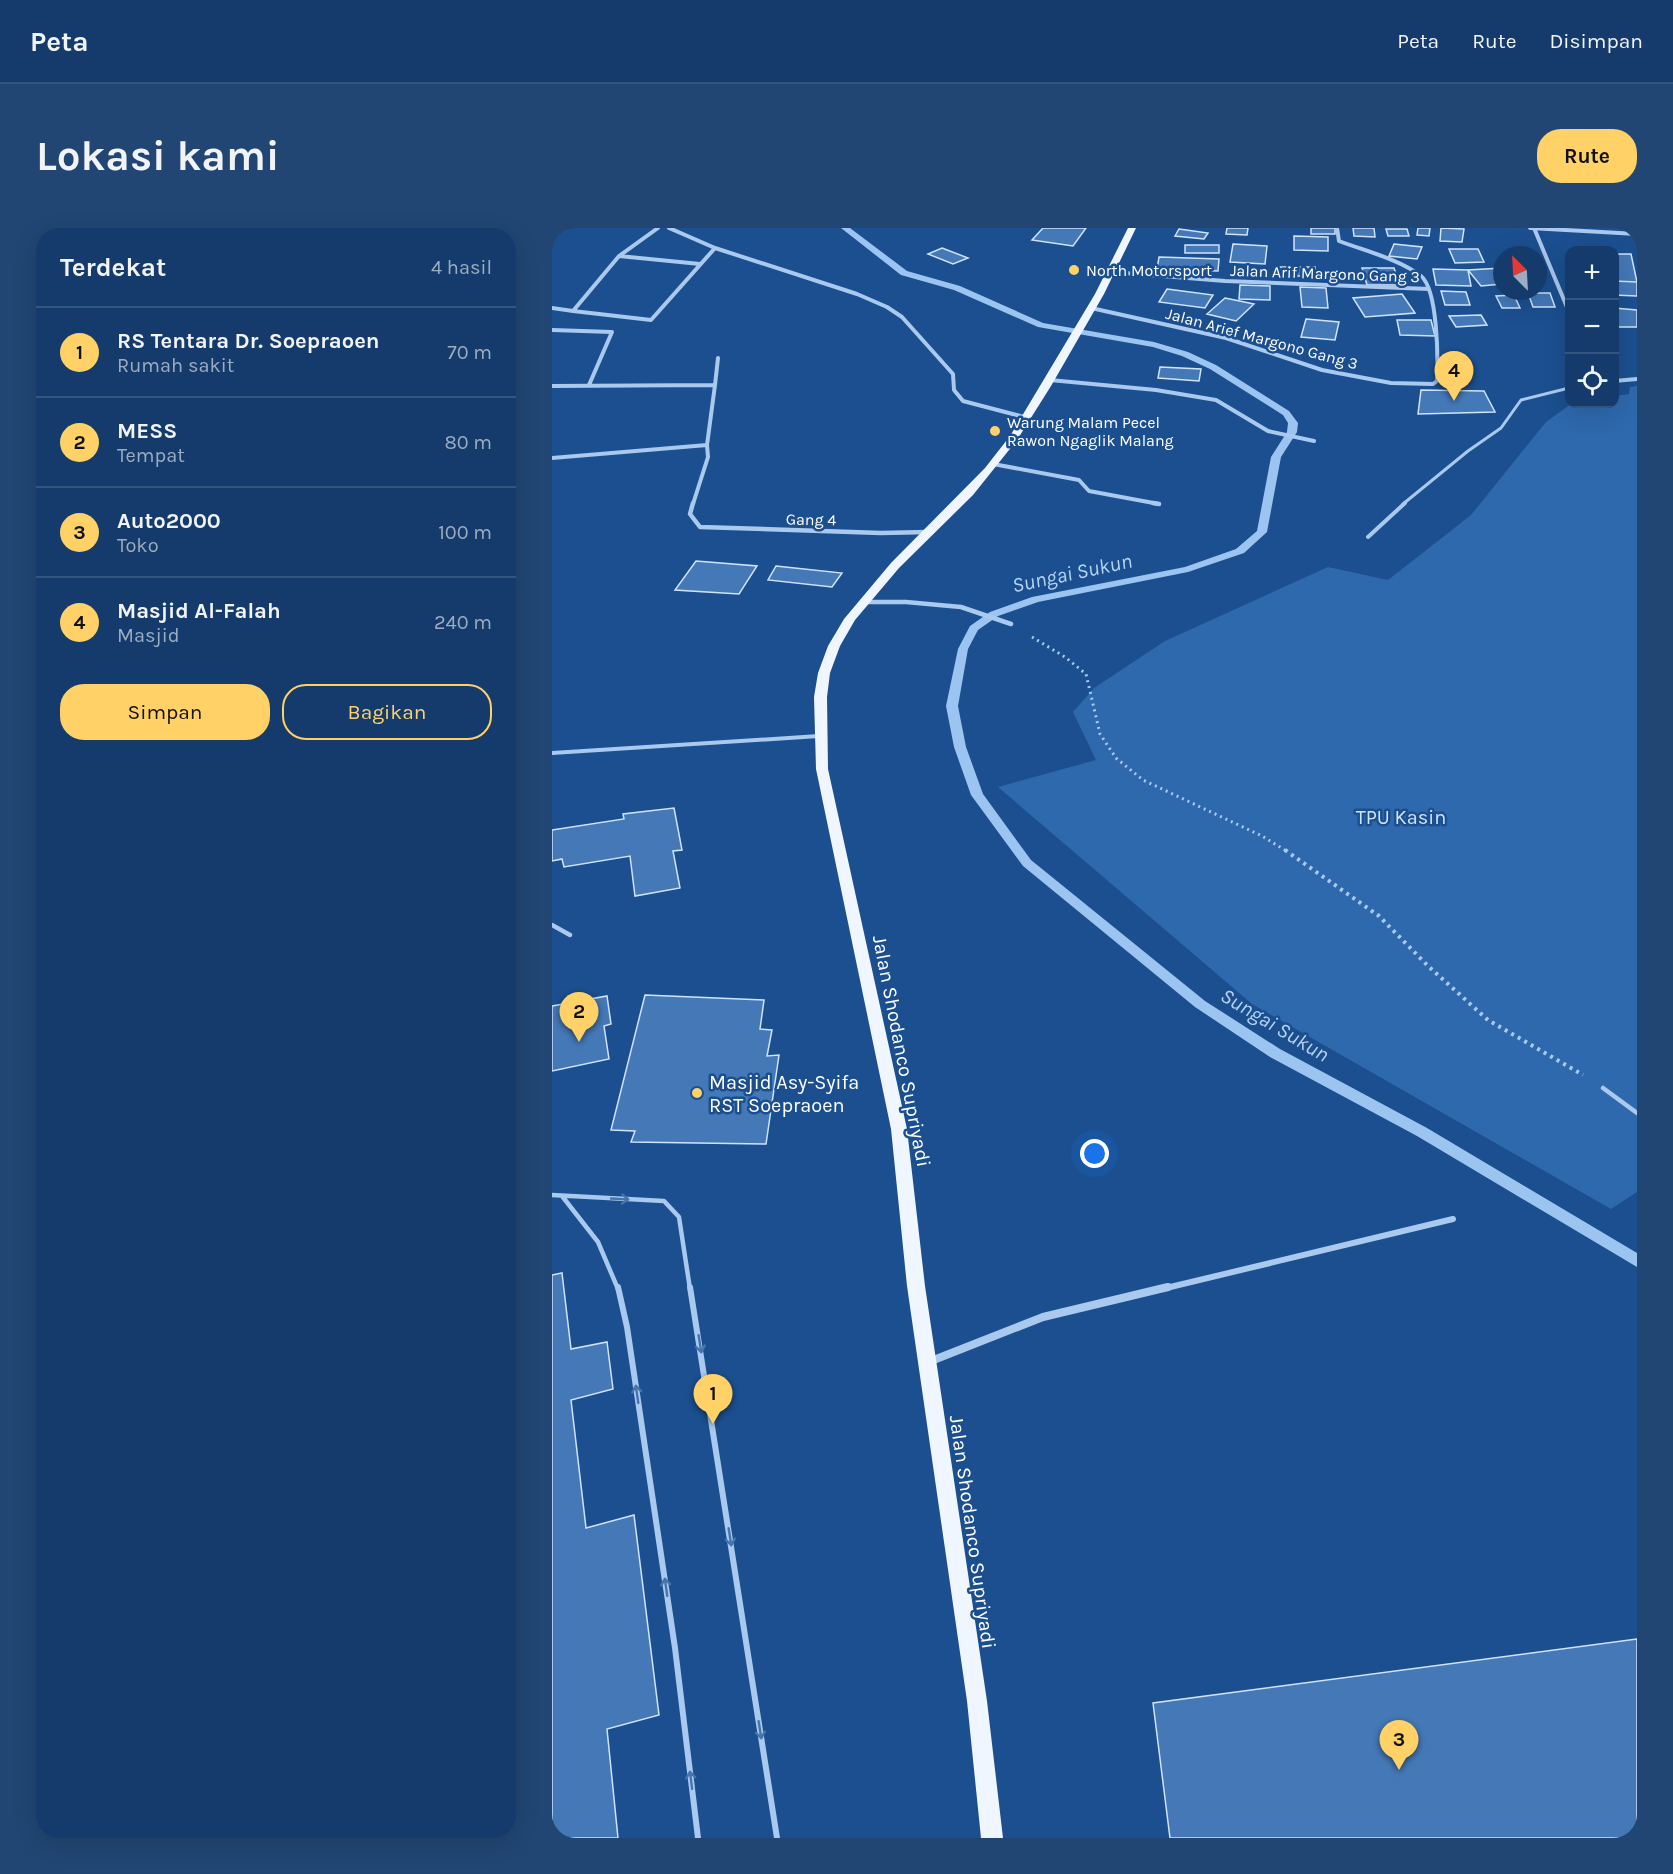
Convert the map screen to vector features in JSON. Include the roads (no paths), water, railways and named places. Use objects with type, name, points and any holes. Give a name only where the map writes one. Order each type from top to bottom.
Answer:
[{"type":"main road","name":"Jalan Shodanco Supriyadi","points":[[992,1838],[977,1701],[916,1286],[899,1129],[822,769],[820,711],[824,674],[832,647],[864,602],[993,464],[1028,418],[1112,272],[1132,228]]},
{"type":"street","points":[[573,311],[619,256],[658,228]]},
{"type":"street","points":[[669,228],[715,248],[857,294],[887,307],[902,317],[953,374],[954,390],[963,401],[1028,418]]},
{"type":"street","points":[[1337,228],[1339,241],[1396,263],[1422,277],[1429,289]]},
{"type":"street","points":[[1565,303],[1532,228],[1637,234]]},
{"type":"street","points":[[552,308],[651,320],[715,248]]},
{"type":"street","points":[[619,256],[700,264]]},
{"type":"street","name":"Jalan Arif Margono Gang 3","points":[[1112,272],[1225,281],[1429,289]]},
{"type":"street","name":"Jalan Arief Margono Gang 3","points":[[1092,308],[1226,338],[1322,370],[1391,383],[1427,384],[1437,381],[1439,348],[1429,289]]},
{"type":"street","points":[[552,330],[612,332],[589,385]]},
{"type":"street","points":[[552,458],[707,445],[718,358]]},
{"type":"street","points":[[1619,381],[1637,379]]},
{"type":"street","points":[[1050,380],[1156,390],[1216,400],[1268,431],[1314,441]]},
{"type":"street","points":[[552,386],[715,385]]},
{"type":"street","name":"Gang 4","points":[[707,445],[708,458],[690,513],[694,522],[708,528],[881,533],[929,532]]},
{"type":"street","points":[[993,464],[1079,480],[1089,490],[1159,504]]},
{"type":"street","points":[[864,602],[906,602],[961,607],[1011,624]]},
{"type":"street","points":[[927,1362],[1043,1317],[1453,1219]]},
{"type":"lane","points":[[1368,537],[1468,451],[1501,428],[1521,400],[1565,389]]},
{"type":"lane","points":[[552,753],[821,736]]},
{"type":"lane","points":[[552,925],[570,935]]},
{"type":"lane","points":[[1603,1088],[1637,1113]]},
{"type":"lane","points":[[552,1195],[664,1201],[679,1217],[777,1838]]},
{"type":"lane","points":[[562,1196],[598,1242],[618,1287],[627,1327],[675,1648],[698,1838]]},
{"type":"waterway","name":"Sungai Sukun","points":[[845,228],[904,273],[957,288],[1041,325],[1154,345],[1185,354],[1213,367],[1286,413],[1293,423],[1292,432],[1276,457],[1262,532],[1240,551],[1188,569],[1036,599],[994,614],[974,628],[963,649],[952,706],[960,747],[977,795],[1027,863],[1200,1004],[1275,1053],[1422,1132],[1637,1261]]},
{"type":"place","name":"North Motorsport","points":[[1074,270]]},
{"type":"place","name":"Masjid Al-Falah","points":[[1454,401]]},
{"type":"place","name":"Warung Malam Pecel Rawon Ngaglik Malang","points":[[995,431]]},
{"type":"place","name":"MESS","points":[[579,1042]]},
{"type":"place","name":"Masjid Asy-Syifa RST Soepraoen","points":[[697,1093]]},
{"type":"place","name":"RS Tentara Dr. Soepraoen","points":[[713,1424]]},
{"type":"place","name":"Auto2000","points":[[1399,1770]]},
{"type":"park label","name":"TPU Kasin","points":[[1401,817]]}]
